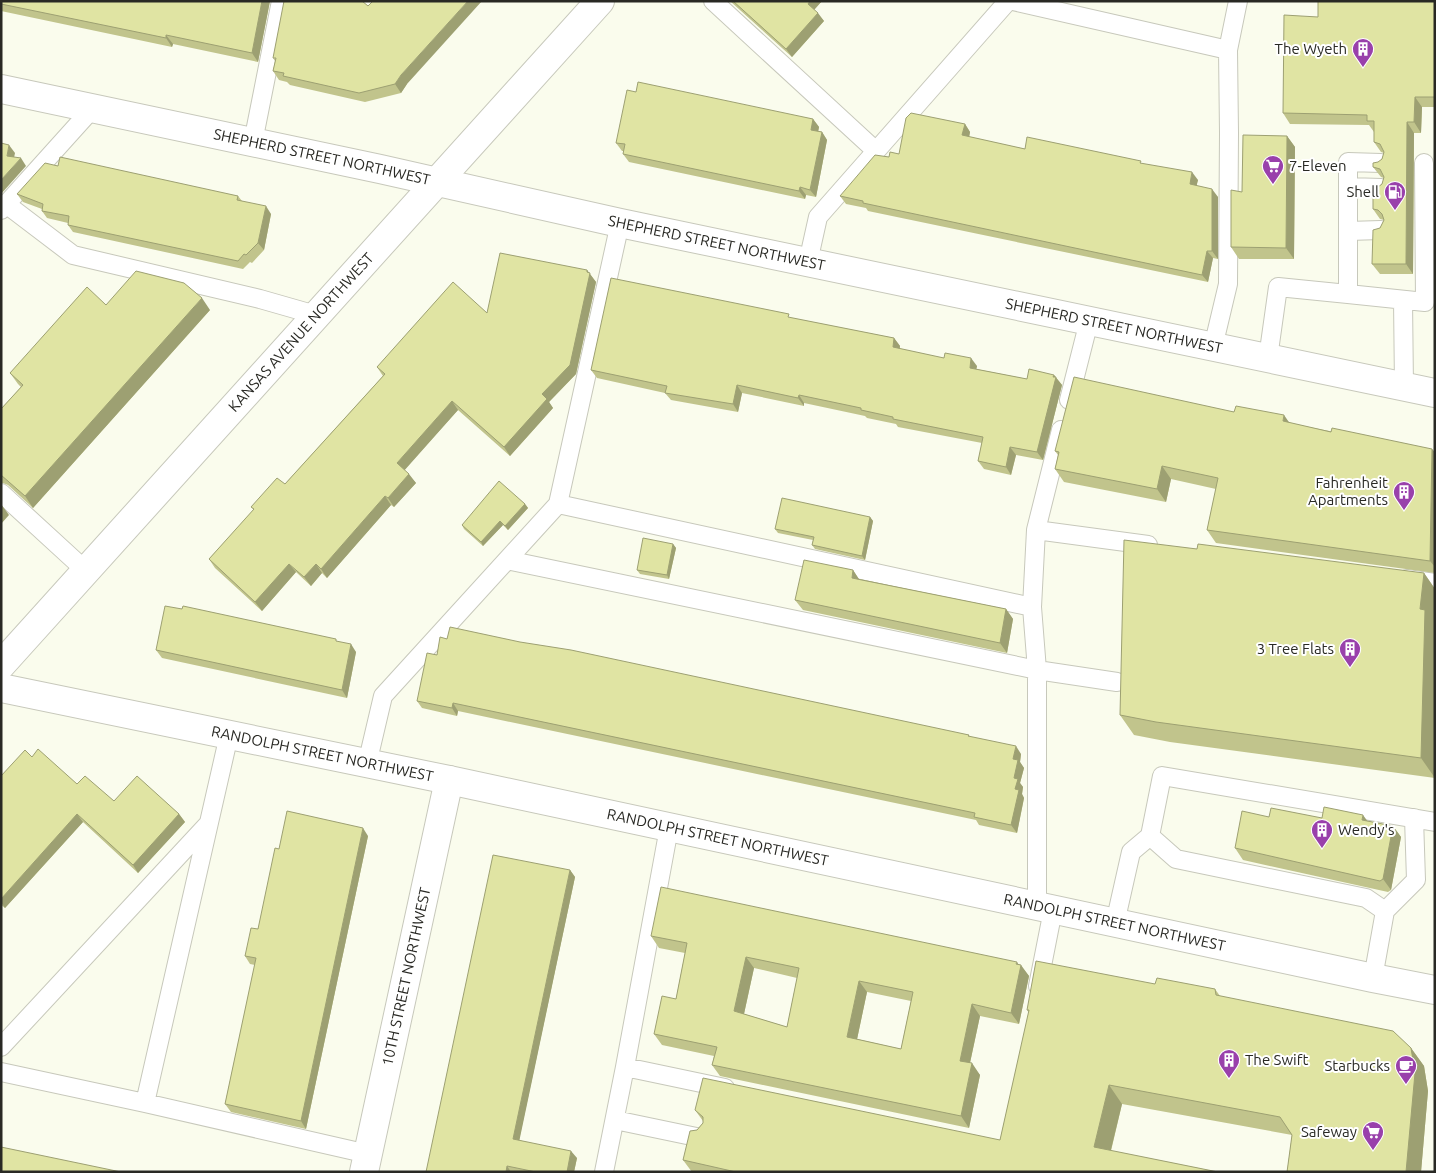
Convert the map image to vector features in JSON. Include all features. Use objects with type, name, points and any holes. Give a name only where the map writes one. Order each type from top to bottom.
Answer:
[{"type":"street","name":"KANSAS AVENUE NORTHWEST","points":[[1,664],[600,1]]},
{"type":"street","name":"SHEPHERD STREET NORTHWEST","points":[[1,89],[253,142],[620,223],[1435,393]]},
{"type":"street","name":"RANDOLPH STREET NORTHWEST","points":[[1,688],[449,780],[1435,990]]},
{"type":"street","name":"10TH STREET NORTHWEST","points":[[366,1163],[449,780]]},
{"type":"lane","points":[[253,142],[281,1]]},
{"type":"lane","points":[[713,1],[876,151]]},
{"type":"lane","points":[[808,262],[818,216],[1008,1]]},
{"type":"lane","points":[[1013,1],[1228,50]]},
{"type":"lane","points":[[1213,347],[1228,284],[1228,50],[1238,1]]},
{"type":"lane","points":[[92,109],[4,207],[74,255],[260,299],[316,315]]},
{"type":"lane","points":[[1348,294],[1348,162],[1381,163]]},
{"type":"lane","points":[[1268,358],[1278,287],[1425,302],[1419,231],[1419,188],[1424,163]]},
{"type":"lane","points":[[1348,187],[1381,188]]},
{"type":"lane","points":[[367,764],[383,696],[558,504],[620,223]]},
{"type":"lane","points":[[1348,231],[1380,230]]},
{"type":"lane","points":[[1403,300],[1404,387]]},
{"type":"lane","points":[[1035,1002],[1045,908],[1032,607],[1036,530],[1089,321]]},
{"type":"lane","points":[[1,493],[85,570]]},
{"type":"lane","points":[[558,504],[1032,607]]},
{"type":"lane","points":[[1036,530],[1163,547]]},
{"type":"lane","points":[[507,560],[1036,670],[1117,682]]},
{"type":"lane","points":[[1386,576],[1435,583]]},
{"type":"lane","points":[[145,1103],[229,735]]},
{"type":"lane","points":[[1115,923],[1131,852],[1150,836],[1162,776],[1435,822]]},
{"type":"lane","points":[[1373,978],[1385,911],[1416,880],[1414,818]]},
{"type":"lane","points":[[1,1047],[210,822]]},
{"type":"lane","points":[[604,1172],[669,828]]},
{"type":"lane","points":[[1150,836],[1176,859],[1366,898],[1385,911]]},
{"type":"lane","points":[[625,1068],[742,1092]]},
{"type":"lane","points":[[1,1072],[145,1103],[366,1163]]},
{"type":"lane","points":[[615,1120],[706,1139]]},
{"type":"building","points":[[1,1],[262,1],[252,53],[166,35],[166,38],[1,4]]},
{"type":"building","points":[[284,1],[362,1],[368,6],[373,1],[468,1],[395,84],[359,93],[283,76],[284,73],[273,71],[276,58],[273,58]]},
{"type":"building","points":[[733,1],[810,1],[808,4],[818,13],[786,49]]},
{"type":"building","points":[[1318,1],[1435,1],[1435,97],[1415,97],[1414,122],[1407,122],[1406,264],[1372,264],[1373,230],[1380,228],[1384,220],[1378,210],[1373,209],[1373,188],[1382,184],[1384,177],[1380,169],[1373,167],[1373,163],[1382,159],[1384,152],[1380,144],[1374,142],[1374,121],[1367,121],[1367,115],[1283,113],[1284,15],[1318,17]]},
{"type":"building","points":[[638,82],[813,119],[811,130],[822,132],[810,190],[800,187],[799,191],[623,154],[625,144],[616,143],[627,90],[636,92]]},
{"type":"building","points":[[911,113],[965,124],[962,135],[1025,149],[1027,137],[1141,161],[1140,163],[1192,172],[1190,184],[1212,189],[1212,251],[1207,251],[1202,275],[863,203],[863,201],[840,196],[875,155],[889,157],[890,152],[899,154],[906,118]]},
{"type":"building","name":"7-Eleven","points":[[1243,135],[1287,136],[1286,248],[1231,247],[1231,190],[1242,192]]},
{"type":"building","points":[[1,143],[9,145],[7,156],[21,158],[1,180]]},
{"type":"building","points":[[60,157],[238,196],[237,200],[266,206],[258,243],[238,261],[68,225],[69,216],[42,211],[43,204],[17,194],[45,163],[58,166]]},
{"type":"building","points":[[500,253],[587,270],[590,273],[570,365],[542,394],[547,399],[504,447],[452,401],[397,463],[409,474],[388,498],[385,496],[321,569],[316,564],[304,577],[289,564],[255,602],[209,559],[254,509],[251,507],[277,478],[285,484],[385,374],[377,367],[453,282],[487,313]]},
{"type":"building","points":[[136,271],[184,283],[202,298],[25,496],[1,475],[1,409],[23,385],[10,373],[87,287],[106,305]]},
{"type":"building","points":[[611,278],[789,314],[788,317],[894,338],[893,347],[944,358],[945,353],[971,358],[970,368],[1027,379],[1029,369],[1054,375],[1053,377],[1056,377],[1037,452],[1010,447],[1006,467],[978,461],[983,437],[893,419],[893,417],[861,410],[861,408],[799,395],[798,398],[737,385],[733,404],[665,393],[667,386],[591,370]]},
{"type":"building","points":[[1074,377],[1234,412],[1236,406],[1284,415],[1283,421],[1331,432],[1332,428],[1432,449],[1430,561],[1207,530],[1218,478],[1162,466],[1157,489],[1055,469],[1059,452],[1055,451]]},
{"type":"building","points":[[499,481],[525,504],[505,526],[500,521],[481,542],[462,525]]},
{"type":"building","points":[[782,498],[870,517],[862,556],[812,545],[814,537],[775,529]]},
{"type":"building","points":[[643,538],[673,544],[667,575],[637,570]]},
{"type":"building","name":"3 Tree Flats","points":[[1124,540],[1197,549],[1198,544],[1424,573],[1420,609],[1425,610],[1421,758],[1156,722],[1120,715]]},
{"type":"building","points":[[804,560],[853,570],[852,578],[1006,609],[1000,643],[795,600]]},
{"type":"building","points":[[165,606],[182,609],[183,606],[336,639],[336,641],[351,644],[342,690],[156,650]]},
{"type":"building","points":[[450,627],[520,642],[571,650],[1016,746],[1013,759],[1018,760],[1014,778],[1018,779],[1015,789],[1019,790],[1011,825],[974,817],[975,813],[453,703],[452,708],[417,701],[427,653],[437,655],[440,637],[447,639]]},
{"type":"building","points":[[38,749],[77,784],[85,776],[114,801],[137,776],[179,814],[133,865],[77,814],[1,899],[1,776],[25,750],[32,757]]},
{"type":"building","name":"Wendy's","points":[[1324,807],[1363,815],[1362,820],[1393,826],[1383,879],[1380,881],[1235,848],[1242,811],[1269,817],[1271,808],[1322,818]]},
{"type":"building","points":[[287,811],[363,828],[301,1121],[225,1104],[256,958],[245,956],[251,928],[258,929],[275,848],[279,849]]},
{"type":"building","points":[[493,855],[570,870],[513,1139],[571,1151],[567,1172],[536,1172],[507,1166],[506,1172],[426,1172]]},
{"type":"building","points":[[661,887],[1017,962],[1016,964],[1021,965],[1011,1013],[972,1004],[960,1061],[972,1063],[961,1116],[712,1065],[717,1047],[654,1034],[662,996],[676,999],[687,943],[651,936]],"holes":[[[746,957],[799,968],[787,1027],[734,1011]],[[859,981],[913,992],[901,1049],[847,1037]]]},
{"type":"building","name":"The Swift","points":[[1036,961],[1155,984],[1157,978],[1215,989],[1216,995],[1393,1031],[1411,1048],[1415,1073],[1406,1172],[1287,1172],[1292,1135],[1280,1117],[1109,1085],[1094,1147],[1218,1172],[736,1172],[683,1160],[690,1131],[697,1130],[703,1123],[703,1117],[695,1110],[703,1078],[1000,1140],[1029,1010],[1027,1010]]},
{"type":"building","points":[[1,1147],[121,1172],[1,1172]]},
{"type":"place","name":"The Wyeth","points":[[1363,68]]},
{"type":"place","name":"7-Eleven","points":[[1273,185]]},
{"type":"place","name":"Shell","points":[[1395,211]]},
{"type":"place","name":"Fahrenheit Apartments","points":[[1404,511]]},
{"type":"place","name":"3 Tree Flats","points":[[1350,668]]},
{"type":"place","name":"Wendy's","points":[[1322,849]]},
{"type":"place","name":"The Swift","points":[[1229,1079]]},
{"type":"place","name":"Starbucks","points":[[1406,1085]]},
{"type":"place","name":"Safeway","points":[[1373,1151]]}]
